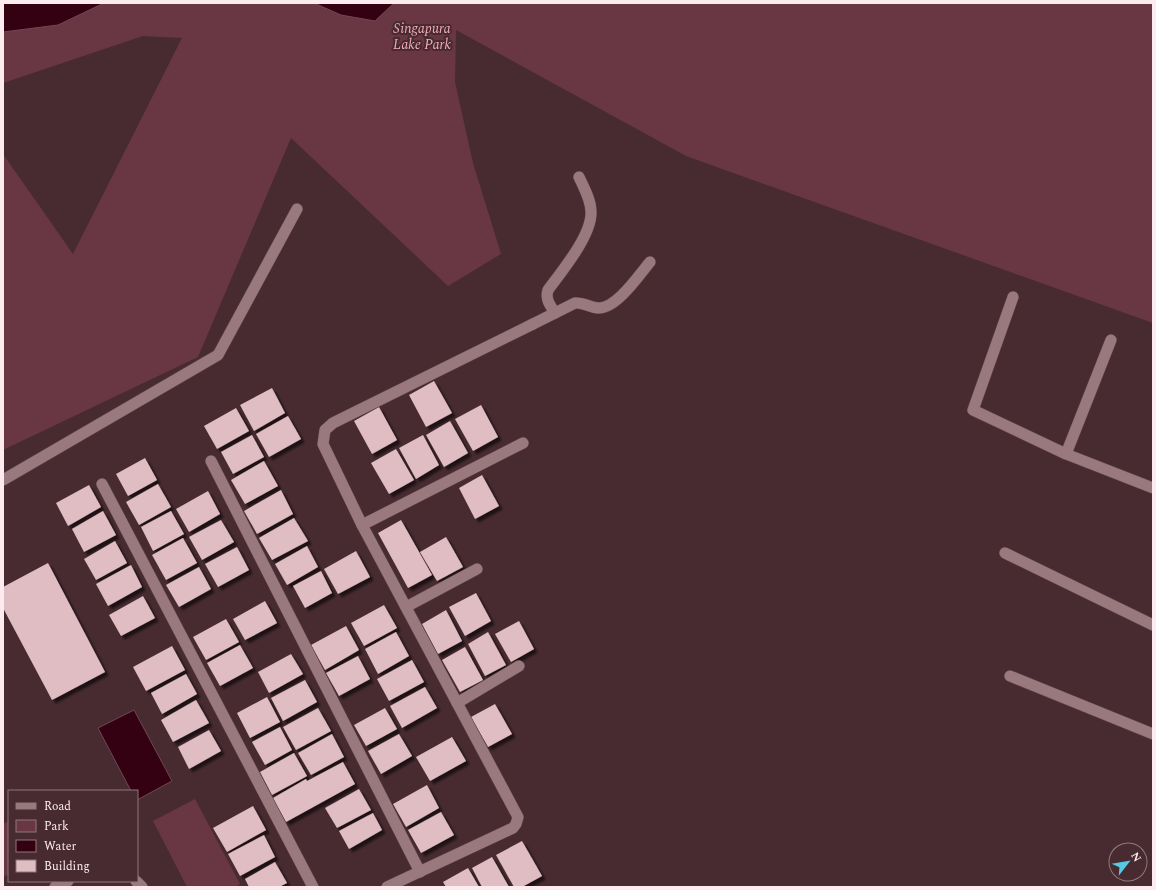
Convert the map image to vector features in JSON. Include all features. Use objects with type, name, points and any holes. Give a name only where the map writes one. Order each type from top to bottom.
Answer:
[{"type":"street","points":[[555,313],[548,300],[548,290],[569,261],[590,226],[590,204],[579,177]]},
{"type":"street","points":[[3,480],[218,355],[297,209]]},
{"type":"street","points":[[387,887],[513,828],[518,817],[362,525],[323,444],[325,430],[333,423],[575,303],[597,308],[605,308],[618,299],[650,262]]},
{"type":"street","points":[[1013,297],[974,410],[1066,454],[1153,488]]},
{"type":"street","points":[[1066,454],[1110,340]]},
{"type":"street","points":[[362,525],[523,443]]},
{"type":"street","points":[[211,461],[420,872]]},
{"type":"street","points":[[102,484],[313,887]]},
{"type":"street","points":[[1005,553],[1153,625]]},
{"type":"street","points":[[406,607],[477,569]]},
{"type":"street","points":[[457,703],[519,666]]},
{"type":"street","points":[[1010,676],[1153,734]]},
{"type":"street","points":[[55,887],[66,882]]},
{"type":"green space","name":"Singapura Lake Park","points":[[104,3],[1153,3],[1153,323],[686,156],[456,30],[455,82],[473,163],[501,254],[448,286],[291,138],[198,357],[3,450],[3,154],[73,254],[182,38],[143,36],[3,83],[3,32],[58,25]]},
{"type":"green space","points":[[195,799],[240,884],[235,887],[187,887],[153,821]]},
{"type":"green space","points":[[8,822],[8,874],[3,877],[3,824]]},
{"type":"water","points":[[3,3],[104,3],[58,25],[3,32]]},
{"type":"water","points":[[314,3],[394,3],[375,21],[341,15]]},
{"type":"water","points":[[134,710],[172,781],[138,799],[138,790],[130,790],[98,728]]},
{"type":"building","points":[[434,381],[452,413],[426,427],[409,395]]},
{"type":"building","points":[[272,388],[285,413],[254,431],[240,405]]},
{"type":"building","points":[[481,405],[498,437],[473,451],[455,419]]},
{"type":"building","points":[[379,407],[397,440],[372,454],[354,421]]},
{"type":"building","points":[[236,408],[249,431],[217,449],[204,426]]},
{"type":"building","points":[[288,416],[301,439],[269,457],[256,434]]},
{"type":"building","points":[[450,421],[468,453],[444,467],[426,435]]},
{"type":"building","points":[[252,435],[264,457],[233,474],[221,452]]},
{"type":"building","points":[[423,435],[439,465],[416,479],[399,448]]},
{"type":"building","points":[[396,449],[414,480],[389,494],[371,463]]},
{"type":"building","points":[[145,458],[157,480],[128,496],[116,474]]},
{"type":"building","points":[[264,461],[278,486],[245,504],[231,480]]},
{"type":"building","points":[[482,475],[499,506],[475,519],[459,488]]},
{"type":"building","points":[[158,484],[171,507],[139,525],[126,502]]},
{"type":"building","points":[[89,485],[101,507],[68,526],[56,503]]},
{"type":"building","points":[[281,490],[293,514],[257,534],[244,511]]},
{"type":"building","points":[[208,491],[220,514],[189,532],[176,509]]},
{"type":"building","points":[[103,511],[116,535],[84,552],[72,529]]},
{"type":"building","points":[[171,511],[184,534],[153,551],[141,527]]},
{"type":"building","points":[[294,518],[308,541],[272,560],[259,538]]},
{"type":"building","points":[[221,520],[234,542],[202,560],[189,537]]},
{"type":"building","points":[[401,520],[432,575],[408,588],[378,533]]},
{"type":"building","points":[[446,537],[463,567],[437,581],[420,552]]},
{"type":"building","points":[[183,538],[197,563],[166,580],[152,555]]},
{"type":"building","points":[[115,541],[127,563],[96,580],[84,559]]},
{"type":"building","points":[[307,546],[318,567],[287,585],[275,564]]},
{"type":"building","points":[[237,547],[249,570],[218,587],[205,564]]},
{"type":"building","points":[[356,551],[370,577],[338,594],[324,569]]},
{"type":"building","points":[[48,563],[105,672],[52,700],[3,608],[3,587]]},
{"type":"building","points":[[131,565],[142,587],[108,606],[96,584]]},
{"type":"building","points":[[199,567],[211,589],[179,607],[166,585]]},
{"type":"building","points":[[321,571],[332,593],[305,608],[293,586]]},
{"type":"building","points":[[476,593],[491,621],[465,636],[449,607]]},
{"type":"building","points":[[143,596],[155,618],[121,636],[109,615]]},
{"type":"building","points":[[265,601],[277,623],[245,640],[233,619]]},
{"type":"building","points":[[384,605],[397,628],[364,646],[351,623]]},
{"type":"building","points":[[446,610],[462,641],[438,654],[422,624]]},
{"type":"building","points":[[226,619],[239,642],[206,660],[193,637]]},
{"type":"building","points":[[519,621],[534,649],[511,662],[495,634]]},
{"type":"building","points":[[346,626],[359,650],[325,670],[311,645]]},
{"type":"building","points":[[396,632],[409,656],[378,674],[365,649]]},
{"type":"building","points":[[488,632],[506,665],[485,676],[468,644]]},
{"type":"building","points":[[240,645],[253,668],[220,686],[207,663]]},
{"type":"building","points":[[172,646],[185,670],[146,691],[133,667]]},
{"type":"building","points":[[465,647],[483,680],[460,692],[442,660]]},
{"type":"building","points":[[291,654],[303,674],[269,693],[258,672]]},
{"type":"building","points":[[358,656],[370,679],[339,696],[326,673]]},
{"type":"building","points":[[412,660],[424,682],[389,701],[377,679]]},
{"type":"building","points":[[186,674],[197,694],[162,714],[151,693]]},
{"type":"building","points":[[305,680],[317,702],[283,721],[271,698]]},
{"type":"building","points":[[425,687],[437,708],[402,728],[390,706]]},
{"type":"building","points":[[267,697],[280,722],[250,738],[237,713]]},
{"type":"building","points":[[196,700],[209,723],[173,742],[161,720]]},
{"type":"building","points":[[495,704],[512,734],[488,747],[471,717]]},
{"type":"building","points":[[318,708],[331,731],[296,750],[283,727]]},
{"type":"building","points":[[385,708],[397,729],[366,746],[354,725]]},
{"type":"building","points":[[280,727],[292,750],[265,765],[252,742]]},
{"type":"building","points":[[209,730],[221,751],[189,769],[178,747]]},
{"type":"building","points":[[332,734],[344,757],[311,775],[298,753]]},
{"type":"building","points":[[399,734],[412,756],[381,774],[368,751]]},
{"type":"building","points":[[452,737],[466,761],[430,781],[416,757]]},
{"type":"building","points":[[294,753],[307,776],[272,795],[260,772]]},
{"type":"building","points":[[343,762],[355,784],[286,822],[273,798],[306,779],[307,781]]},
{"type":"building","points":[[427,785],[439,808],[406,827],[393,804]]},
{"type":"building","points":[[359,789],[371,810],[337,828],[325,808]]},
{"type":"building","points":[[253,806],[266,830],[227,852],[213,828]]},
{"type":"building","points":[[441,812],[454,835],[421,853],[408,830]]},
{"type":"building","points":[[373,813],[382,830],[349,849],[339,831]]},
{"type":"building","points":[[264,835],[275,857],[240,876],[228,854]]},
{"type":"building","points":[[522,841],[542,876],[522,887],[514,887],[496,855]]},
{"type":"building","points":[[492,857],[509,887],[482,887],[472,868]]},
{"type":"building","points":[[275,862],[287,883],[279,887],[249,887],[245,879]]},
{"type":"building","points":[[468,868],[479,887],[446,887],[443,882]]}]
